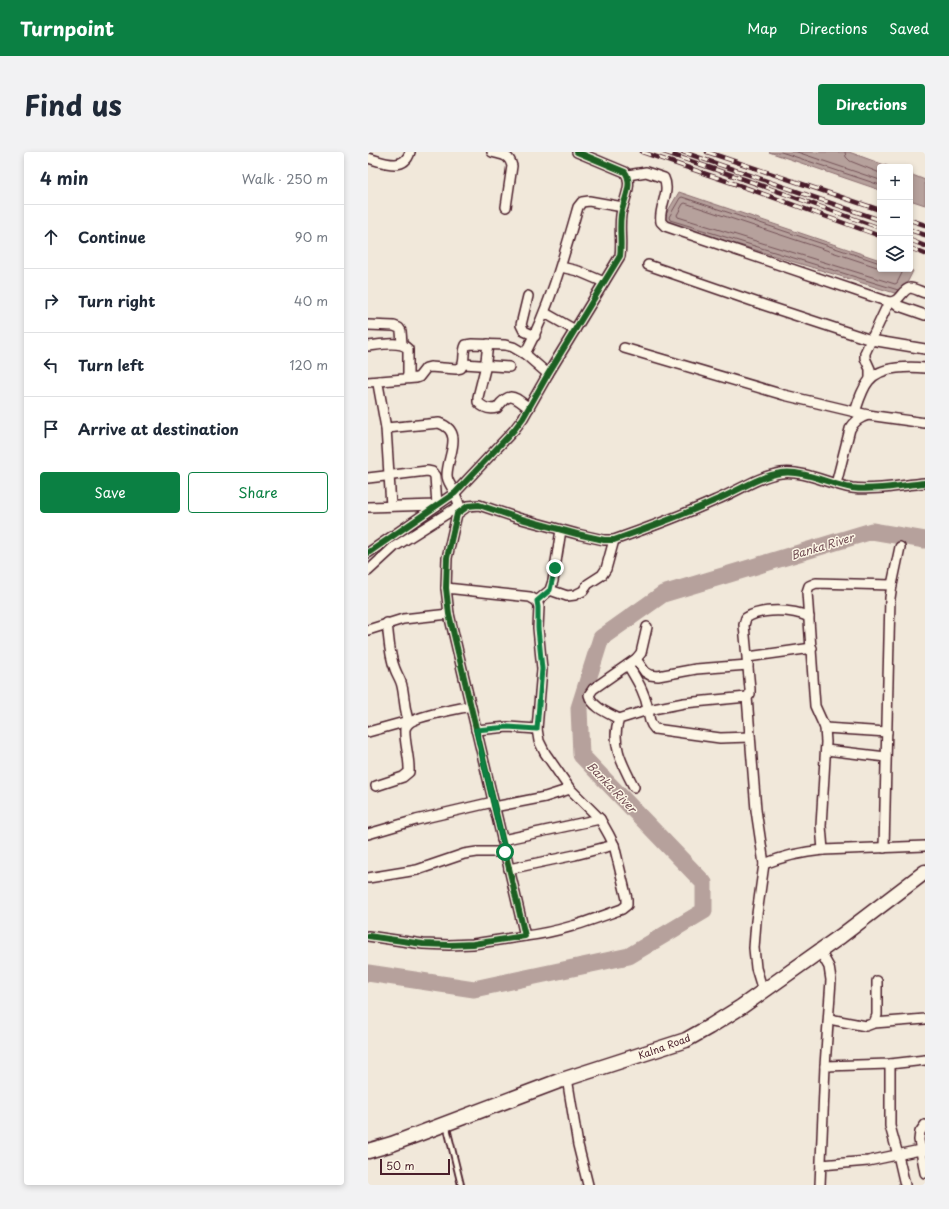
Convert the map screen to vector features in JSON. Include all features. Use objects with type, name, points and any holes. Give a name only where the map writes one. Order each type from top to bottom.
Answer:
[{"type":"main road","name":"Kalna Road","points":[[368,1151],[567,1078],[686,1040],[709,1027],[820,951],[925,872]]},
{"type":"street","points":[[368,158],[396,164],[403,163],[408,159],[410,152]]},
{"type":"street","points":[[492,152],[507,154],[512,166],[506,207]]},
{"type":"street","points":[[368,553],[455,493],[514,430],[523,418],[620,256],[622,245],[621,216],[629,184],[628,175],[625,172],[577,152]]},
{"type":"street","points":[[628,175],[646,172],[664,178],[667,185],[660,216],[661,222],[665,226],[891,302],[925,315]]},
{"type":"street","points":[[525,354],[545,313],[561,267],[578,207],[582,202],[590,201],[623,207]]},
{"type":"street","points":[[648,265],[871,340],[925,349]]},
{"type":"street","points":[[561,267],[578,271],[604,282]]},
{"type":"street","points":[[870,378],[870,369],[864,353],[891,302],[897,300],[907,289],[911,288],[925,293]]},
{"type":"street","points":[[528,296],[521,325],[524,331],[535,336]]},
{"type":"street","points":[[545,313],[575,330]]},
{"type":"street","points":[[368,324],[394,326],[399,328],[401,331],[402,344]]},
{"type":"street","points":[[368,346],[402,344],[405,346],[408,349],[408,378]]},
{"type":"street","points":[[368,382],[419,377],[426,368],[461,368],[464,364],[464,350],[466,345],[488,344],[513,347],[525,354],[548,374]]},
{"type":"street","points":[[488,344],[478,402],[487,409],[497,408],[503,399],[508,397],[514,398],[529,408]]},
{"type":"street","points":[[624,348],[784,395],[868,415],[925,423]]},
{"type":"street","points":[[464,364],[509,367]]},
{"type":"street","points":[[855,412],[863,389],[870,378],[878,372],[886,369],[914,367],[925,368]]},
{"type":"street","points":[[380,381],[378,384],[386,428],[391,506]]},
{"type":"street","points":[[836,484],[850,429],[854,422],[868,415]]},
{"type":"street","points":[[386,428],[439,423],[447,426],[452,432],[453,440],[447,475],[448,482],[455,493],[460,508],[456,518],[447,558],[446,588],[449,614],[525,936]]},
{"type":"street","points":[[368,478],[427,471],[432,472],[435,476],[437,505]]},
{"type":"street","points":[[368,571],[394,547],[460,508],[468,506],[479,505],[561,530],[604,540],[614,540],[716,500],[767,476],[780,473],[806,475],[853,488],[925,483]]},
{"type":"street","points":[[368,507],[437,505]]},
{"type":"street","points":[[537,601],[550,590],[553,581],[561,530]]},
{"type":"street","points":[[550,590],[567,596],[575,595],[583,591],[588,584],[602,575],[606,569],[614,540]]},
{"type":"street","points":[[884,848],[892,585],[900,547]]},
{"type":"street","points":[[823,850],[821,826],[826,750],[825,728],[815,706],[807,592],[809,586],[816,583],[892,585]]},
{"type":"street","points":[[446,588],[530,597],[537,601]]},
{"type":"street","points":[[368,936],[400,941],[449,945],[473,944],[554,932],[622,909],[626,905],[627,899],[614,845],[609,835],[600,819],[570,789],[545,753],[539,741],[537,729],[542,669],[537,601]]},
{"type":"street","points":[[763,991],[756,968],[754,948],[756,921],[764,864],[756,810],[747,697],[750,694],[750,689],[744,624],[746,618],[751,614],[773,611],[801,613],[809,617]]},
{"type":"street","points":[[368,630],[387,623],[420,616],[449,614]]},
{"type":"street","points":[[387,623],[392,659],[401,684],[404,706],[409,722]]},
{"type":"street","points":[[647,627],[641,652],[636,659],[593,689],[589,695],[594,704],[618,719],[648,710],[684,703],[747,697]]},
{"type":"street","points":[[636,659],[650,676],[658,676],[748,661],[812,648]]},
{"type":"street","points":[[628,664],[645,697],[651,726],[656,729],[720,738],[750,737]]},
{"type":"street","points":[[368,732],[470,706]]},
{"type":"street","points":[[618,719],[615,728],[617,750],[622,765],[634,787]]},
{"type":"street","points":[[376,786],[403,777],[409,772],[410,764],[405,733],[406,725],[409,722]]},
{"type":"street","points":[[476,730],[508,727],[537,729]]},
{"type":"street","points":[[825,728],[887,732]]},
{"type":"street","points":[[826,750],[886,757]]},
{"type":"street","points":[[368,834],[416,820],[493,805],[545,797],[570,789]]},
{"type":"street","points":[[502,840],[600,819]]},
{"type":"street","points":[[509,869],[614,845]]},
{"type":"street","points":[[764,864],[788,855],[823,850],[925,846]]},
{"type":"street","points":[[368,878],[417,870],[464,854],[477,852],[505,852]]},
{"type":"street","points":[[820,951],[828,967],[831,980],[825,1066],[820,1185]]},
{"type":"street","points":[[874,1023],[877,1015],[876,981]]},
{"type":"street","points":[[828,1020],[866,1026],[874,1023],[925,1019]]},
{"type":"street","points":[[825,1066],[890,1064],[925,1060]]},
{"type":"street","points":[[890,1064],[890,1126],[905,1185]]},
{"type":"street","points":[[567,1078],[578,1145],[588,1185]]},
{"type":"street","points":[[925,1125],[920,1132],[919,1140],[923,1149],[925,1170]]},
{"type":"street","points":[[821,1165],[868,1161],[923,1149]]},
{"type":"lane","points":[[446,1123],[461,1185]]},
{"type":"water","points":[[769,152],[849,152],[882,164],[877,164],[877,189]]},
{"type":"water","points":[[913,175],[925,180],[925,205],[913,201]]},
{"type":"water","points":[[679,192],[877,259],[877,272],[912,272],[901,295],[662,221]]},
{"type":"waterway","name":"Banka River","points":[[368,973],[474,989],[629,956],[704,911],[704,883],[581,755],[579,708],[601,638],[663,594],[872,531],[925,540]]},
{"type":"railway","points":[[642,152],[877,235]]},
{"type":"railway","points":[[664,152],[877,227]]},
{"type":"railway","points":[[683,152],[877,219]]},
{"type":"railway","points":[[707,152],[877,209]]},
{"type":"railway","points":[[913,221],[925,225]]},
{"type":"railway","points":[[913,231],[925,235]]},
{"type":"railway","points":[[913,241],[925,246]]},
{"type":"railway","points":[[913,249],[925,254]]},
{"type":"cycle path","points":[[368,553],[455,493],[514,430],[523,418],[620,256],[620,220],[628,187],[625,172],[577,152]]},
{"type":"cycle path","points":[[368,936],[423,944],[449,945],[473,944],[525,936],[449,614],[446,588],[447,558],[457,514],[468,506],[479,505],[518,518],[577,534],[604,540],[614,540],[691,511],[724,497],[764,477],[781,473],[808,475],[843,486],[861,489],[925,483]]},
{"type":"route","points":[[505,852],[476,730],[498,727],[537,729],[542,684],[537,601],[550,590],[555,568]]}]
